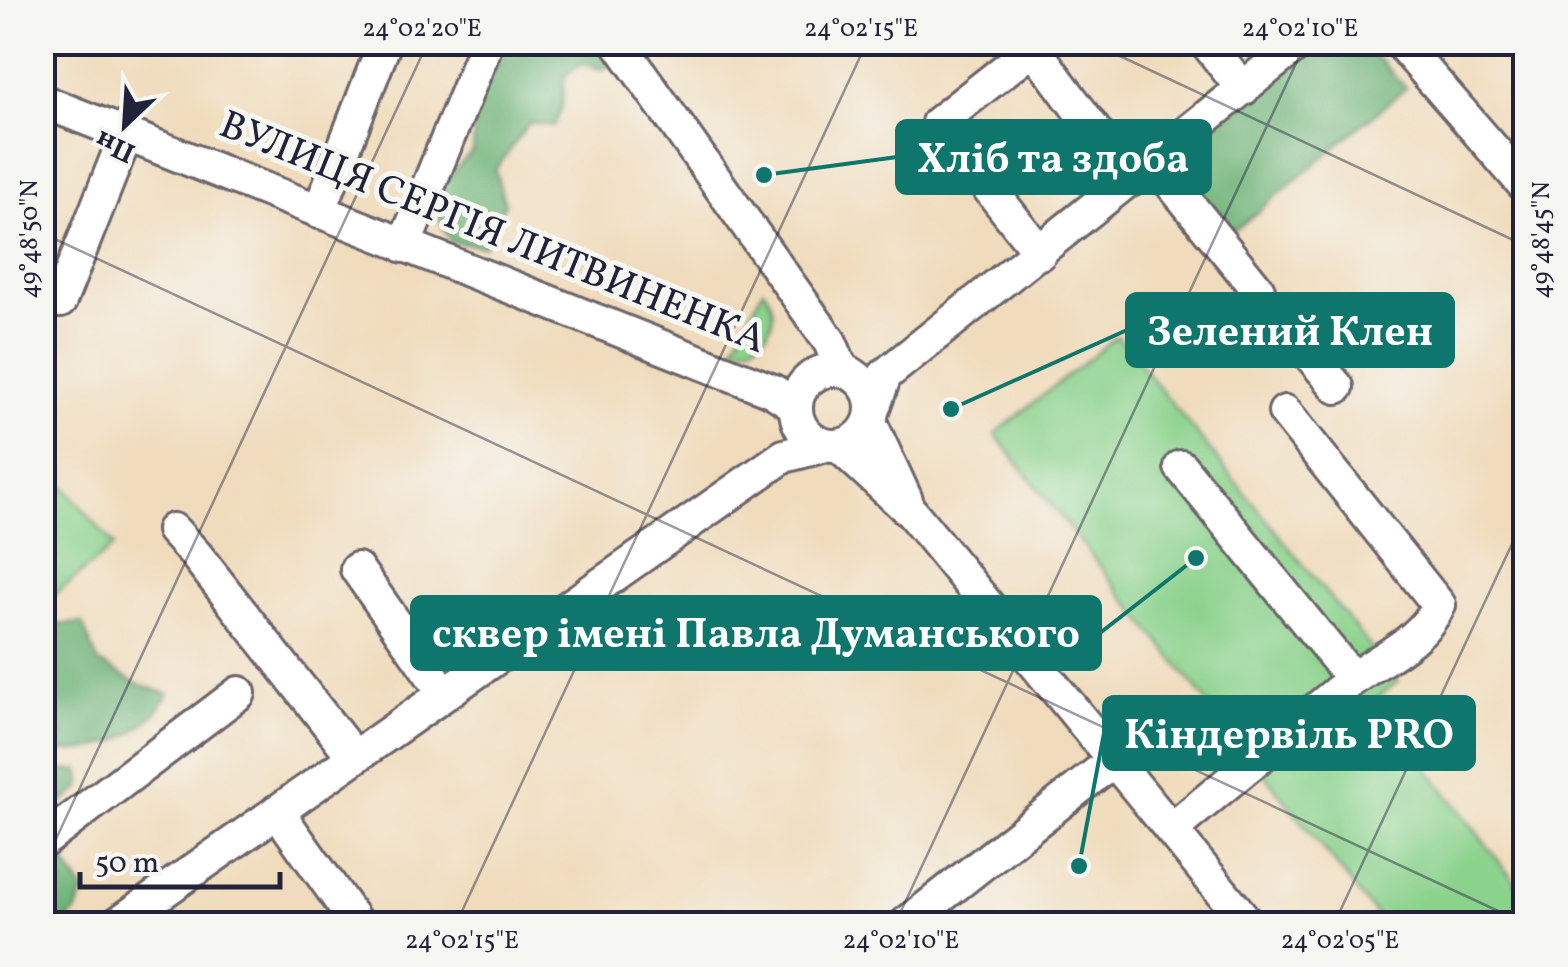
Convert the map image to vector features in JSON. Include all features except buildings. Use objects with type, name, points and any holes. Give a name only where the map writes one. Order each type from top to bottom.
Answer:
[{"type":"street","points":[[320,212],[385,42]]},
{"type":"street","points":[[404,246],[487,42]]},
{"type":"street","points":[[618,42],[830,342],[861,373],[872,416],[912,514]]},
{"type":"street","points":[[1206,42],[1234,68]]},
{"type":"street","points":[[784,456],[806,382],[816,373],[861,373],[1040,253],[1143,171],[1234,68],[1300,42]]},
{"type":"street","points":[[1400,42],[1526,187]]},
{"type":"street","points":[[1040,253],[938,123],[1031,45],[1143,171],[1258,290]]},
{"type":"street","name":"ВУЛИЦЯ СЕРГІЯ ЛИТВИНЕНКА","points":[[42,101],[772,391],[796,413]]},
{"type":"street","points":[[60,300],[126,134]]},
{"type":"street","points":[[1290,331],[1336,387]]},
{"type":"street","points":[[1171,830],[1352,678],[1386,660],[1430,624],[1439,605],[1285,412]]},
{"type":"street","points":[[796,413],[804,432],[833,446],[912,514],[1248,924]]},
{"type":"street","points":[[117,924],[784,456],[833,446],[863,434],[872,416]]},
{"type":"street","points":[[1181,467],[1352,678]]},
{"type":"street","points":[[173,530],[196,554],[354,758]]},
{"type":"street","points":[[357,569],[446,694]]},
{"type":"street","points":[[42,842],[239,693]]},
{"type":"street","points":[[906,924],[1114,760]]},
{"type":"street","points":[[278,812],[358,924]]},
{"type":"green space","points":[[506,43],[604,43],[611,52],[611,66],[600,69],[582,64],[565,75],[562,108],[554,126],[529,123],[495,170],[505,204],[484,246],[451,242],[438,214],[437,202],[445,182],[473,151],[477,89],[482,78],[501,62]]},
{"type":"green space","points":[[1319,43],[1350,45],[1369,52],[1406,88],[1238,228],[1225,230],[1172,168],[1176,154]]},
{"type":"green space","points":[[763,289],[772,309],[769,328],[756,343],[734,347]]},
{"type":"green space","points":[[1117,336],[1398,681],[1375,700],[1525,895],[1525,919],[1519,924],[1383,924],[995,434]]},
{"type":"green space","points":[[42,460],[114,546],[48,600],[42,593]]},
{"type":"green space","points":[[43,622],[82,623],[98,662],[138,684],[168,694],[146,722],[114,742],[79,751],[43,747]]},
{"type":"green space","points":[[79,770],[82,786],[50,814],[58,852],[84,891],[77,911],[62,924],[45,924],[43,781],[57,771]]},
{"type":"tunnel","points":[[1258,290],[1290,331]]},
{"type":"place","name":"Хліб та здоба","points":[[764,175]]},
{"type":"place","name":"Зелений Клен","points":[[951,409]]},
{"type":"place","name":"сквер імені Павла Думанського","points":[[1196,558]]},
{"type":"place","name":"Кіндервіль PRO","points":[[1079,866]]}]
